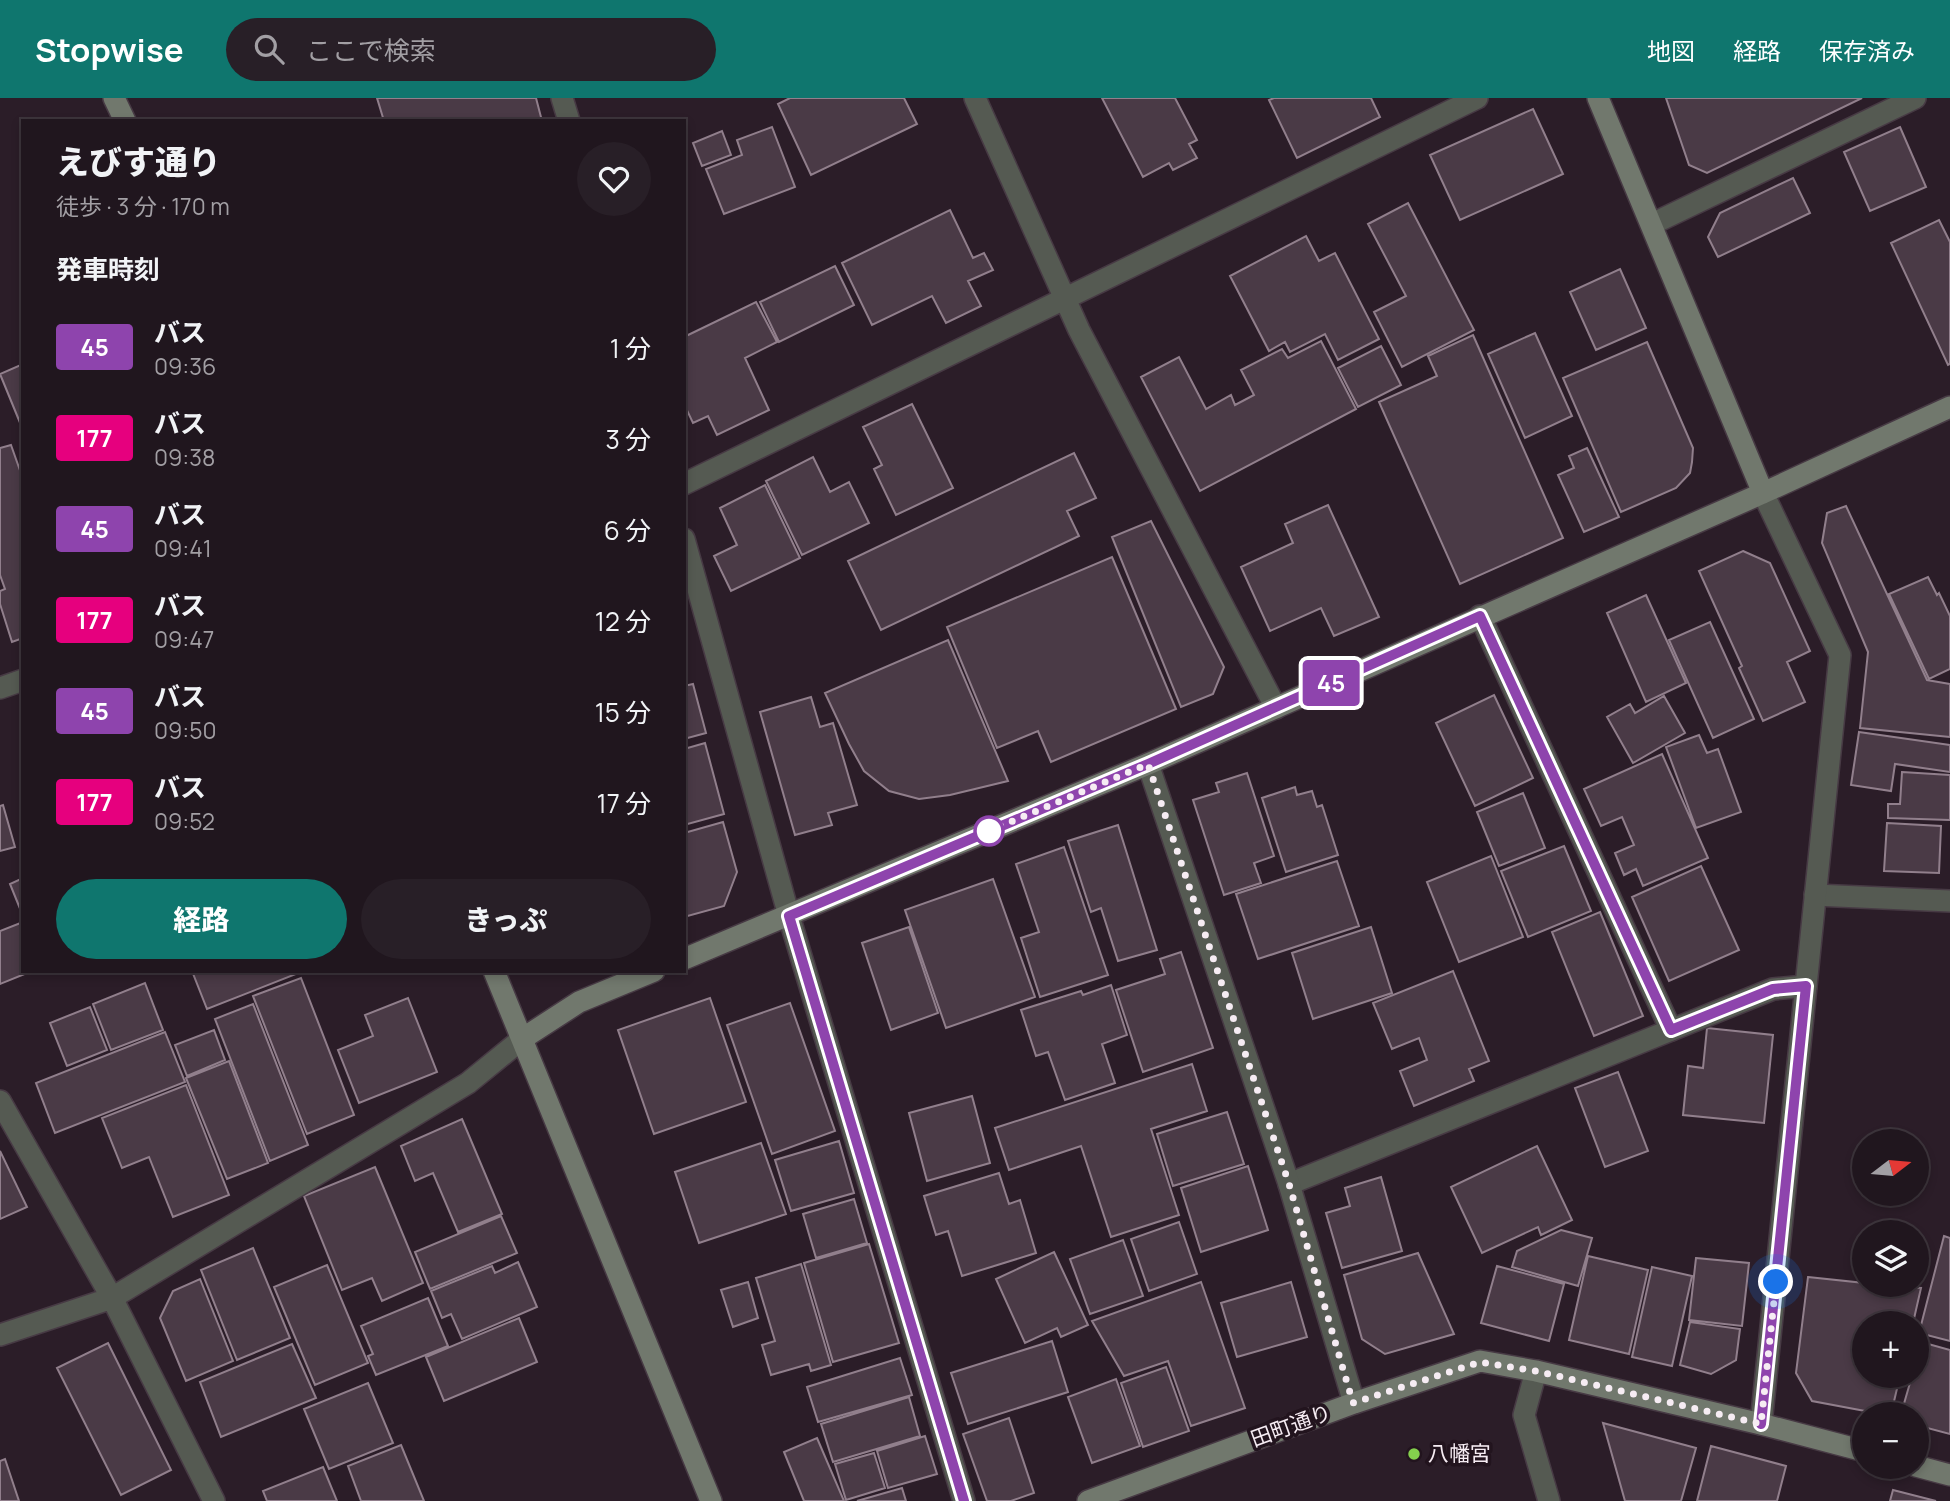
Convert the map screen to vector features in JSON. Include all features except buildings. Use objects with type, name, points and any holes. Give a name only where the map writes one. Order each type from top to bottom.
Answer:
[{"type":"street","points":[[114,98],[124,119]]},
{"type":"street","points":[[562,98],[568,119]]},
{"type":"street","points":[[975,98],[1065,299],[1276,708]]},
{"type":"street","points":[[686,483],[1477,98]]},
{"type":"street","points":[[1598,98],[1763,493],[1840,655],[1761,1424]]},
{"type":"street","points":[[1652,224],[1914,98]]},
{"type":"street","points":[[686,958],[1148,764],[1763,493],[1950,407]]},
{"type":"street","points":[[686,546],[789,916],[964,1501]]},
{"type":"street","points":[[1480,616],[1671,1030]]},
{"type":"street","points":[[0,688],[21,681]]},
{"type":"street","points":[[1148,764],[1289,1184],[1353,1403]]},
{"type":"street","points":[[1815,895],[1950,901]]},
{"type":"street","points":[[495,973],[711,1501]]},
{"type":"street","points":[[0,1335],[112,1298],[468,1083],[522,1039],[579,1002],[649,973]]},
{"type":"street","points":[[1289,1184],[1773,989],[1806,986]]},
{"type":"street","points":[[0,1101],[112,1298],[214,1501]]},
{"type":"street","name":"田町通り","points":[[1088,1501],[1353,1403],[1480,1362],[1536,1371],[1852,1448]]},
{"type":"street","points":[[1536,1371],[1524,1415],[1549,1501]]},
{"type":"street","points":[[1929,1469],[1950,1475]]},
{"type":"bus line","name":"45","points":[[964,1501],[789,916],[1148,764],[1480,616],[1671,1030],[1773,989],[1806,986],[1761,1424]]},
{"type":"place","name":"八幡宮","points":[[1414,1454]]},
{"type":"route","points":[[989,831],[1148,764],[1289,1184],[1353,1403],[1480,1362],[1536,1371],[1761,1424],[1776,1282]]}]
